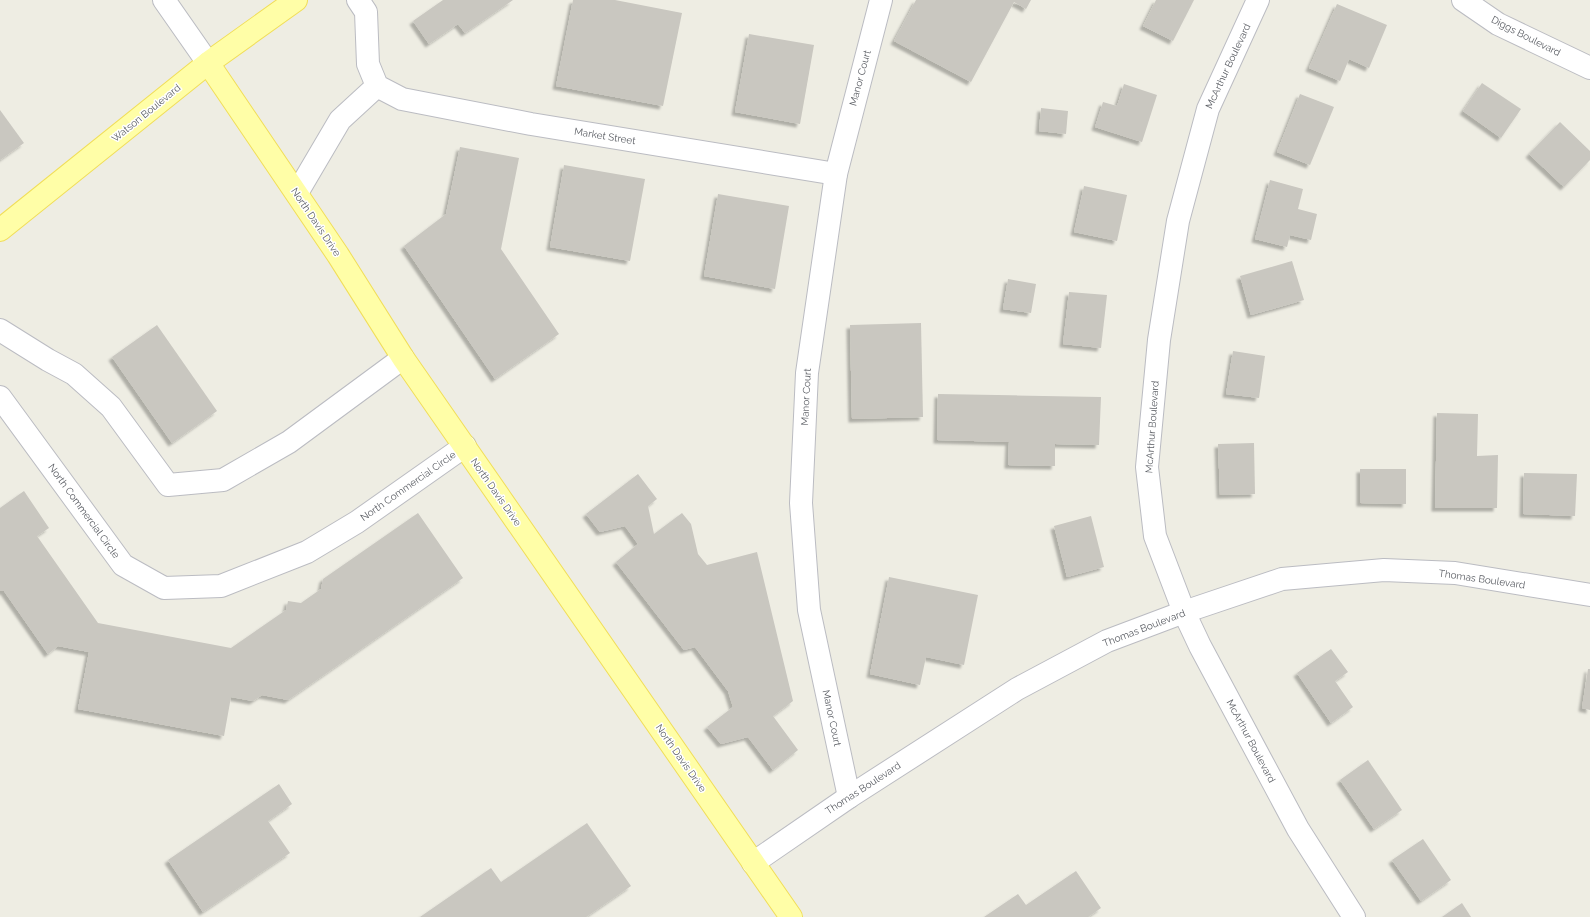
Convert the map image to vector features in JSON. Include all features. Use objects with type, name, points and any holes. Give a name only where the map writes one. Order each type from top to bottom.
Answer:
[{"type":"main road","name":"Watson Boulevard","points":[[0,230],[208,63],[296,0]]},
{"type":"main road","name":"North Davis Drive","points":[[208,63],[338,254],[403,358],[791,917]]},
{"type":"street","points":[[164,0],[208,63]]},
{"type":"street","points":[[297,193],[340,120],[377,86],[368,64],[366,12],[358,0]]},
{"type":"street","name":"Manor Court","points":[[849,797],[810,610],[801,503],[807,373],[836,174],[881,0]]},
{"type":"street","name":"McArthur Boulevard","points":[[1258,0],[1208,108],[1178,221],[1159,340],[1147,467],[1155,536],[1184,612],[1200,646],[1298,830],[1354,917]]},
{"type":"street","name":"Diggs Boulevard","points":[[1463,0],[1498,24],[1590,68]]},
{"type":"street","name":"Market Street","points":[[377,86],[402,99],[531,124],[836,174]]},
{"type":"street","points":[[0,330],[48,360],[74,374],[111,407],[168,485],[223,480],[289,442],[403,358]]},
{"type":"street","name":"North Commercial Circle","points":[[0,397],[123,564],[164,588],[221,586],[307,552],[356,522],[465,446]]},
{"type":"street","name":"Thomas Boulevard","points":[[753,863],[849,797],[1017,689],[1107,641],[1184,612],[1282,579],[1384,570],[1455,573],[1590,595]]},
{"type":"building","points":[[443,0],[513,0],[465,33],[458,24],[429,44],[413,21]]},
{"type":"building","points":[[573,0],[615,0],[682,13],[663,106],[556,86]]},
{"type":"building","points":[[916,0],[1031,0],[1026,9],[1014,2],[971,82],[894,41]]},
{"type":"building","points":[[1156,0],[1194,0],[1173,41],[1143,26]]},
{"type":"building","points":[[1337,4],[1387,25],[1369,68],[1349,59],[1340,81],[1309,68]]},
{"type":"building","points":[[749,34],[814,45],[800,124],[735,112]]},
{"type":"building","points":[[1482,83],[1521,109],[1501,138],[1463,111]]},
{"type":"building","points":[[1124,84],[1157,95],[1142,142],[1095,127],[1103,102],[1117,106]]},
{"type":"building","points":[[1300,94],[1334,107],[1310,165],[1277,152]]},
{"type":"building","points":[[1041,108],[1068,111],[1066,134],[1039,131]]},
{"type":"building","points":[[0,110],[24,143],[0,160]]},
{"type":"building","points":[[1560,122],[1590,151],[1590,160],[1564,187],[1529,154]]},
{"type":"building","points":[[460,147],[519,158],[501,249],[559,334],[495,379],[404,246],[446,214]]},
{"type":"building","points":[[564,165],[645,179],[630,261],[550,247]]},
{"type":"building","points":[[1270,180],[1303,189],[1298,209],[1317,214],[1311,240],[1290,235],[1287,247],[1255,239]]},
{"type":"building","points":[[1084,186],[1127,195],[1117,241],[1074,232]]},
{"type":"building","points":[[718,194],[789,206],[775,289],[704,276]]},
{"type":"building","points":[[1292,261],[1304,300],[1251,315],[1240,276]]},
{"type":"building","points":[[1008,279],[1036,284],[1031,313],[1003,309]]},
{"type":"building","points":[[1069,292],[1107,295],[1101,348],[1063,344]]},
{"type":"building","points":[[921,323],[923,417],[852,419],[850,325]]},
{"type":"building","points":[[157,325],[217,411],[172,443],[112,357]]},
{"type":"building","points":[[1233,351],[1265,356],[1259,398],[1226,394]]},
{"type":"building","points":[[938,394],[1101,397],[1099,445],[1055,444],[1055,466],[1008,465],[1009,442],[937,440]]},
{"type":"building","points":[[1437,413],[1478,414],[1477,456],[1498,455],[1497,508],[1435,508]]},
{"type":"building","points":[[1254,443],[1255,494],[1220,495],[1218,444]]},
{"type":"building","points":[[1360,469],[1406,469],[1406,504],[1360,503]]},
{"type":"building","points":[[1524,473],[1577,474],[1575,516],[1523,514]]},
{"type":"building","points":[[638,474],[657,499],[648,506],[654,534],[682,513],[691,524],[698,554],[707,565],[757,552],[793,701],[773,716],[798,750],[773,770],[748,737],[721,744],[707,727],[733,707],[728,691],[695,647],[684,650],[616,562],[638,544],[625,526],[600,532],[586,514]]},
{"type":"building","points":[[24,491],[49,528],[37,536],[98,623],[231,648],[286,610],[288,601],[301,603],[321,589],[323,579],[418,513],[463,578],[288,700],[262,695],[253,701],[231,697],[224,736],[78,709],[89,652],[58,646],[48,654],[4,591],[0,591],[0,508]]},
{"type":"building","points":[[1091,516],[1104,567],[1067,577],[1054,526]]},
{"type":"building","points":[[889,577],[978,595],[964,665],[926,657],[920,685],[870,674]]},
{"type":"building","points":[[1331,649],[1348,672],[1335,681],[1353,707],[1331,723],[1297,673]]},
{"type":"building","points":[[1588,669],[1590,669],[1590,710],[1582,708]]},
{"type":"building","points":[[1368,760],[1402,810],[1374,829],[1340,780]]},
{"type":"building","points":[[279,784],[292,804],[268,821],[290,853],[203,912],[168,860]]},
{"type":"building","points":[[587,823],[631,886],[586,917],[420,917],[491,868],[501,882]]},
{"type":"building","points":[[1423,839],[1451,880],[1421,901],[1392,860]]},
{"type":"building","points":[[1076,871],[1101,908],[1088,917],[984,917],[1018,894],[1026,905]]},
{"type":"building","points":[[1462,903],[1471,917],[1442,917]]}]
